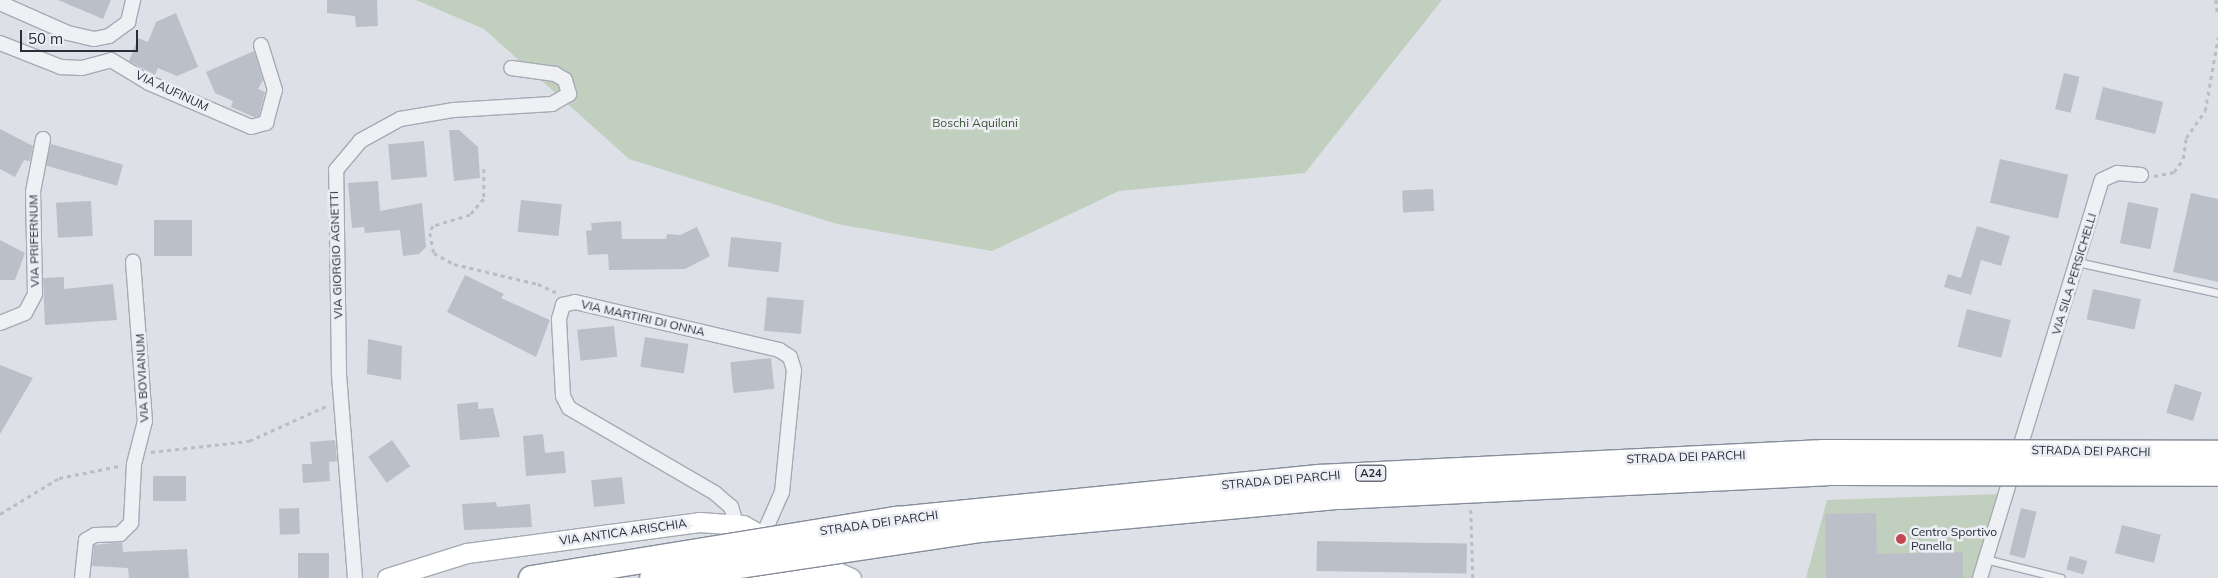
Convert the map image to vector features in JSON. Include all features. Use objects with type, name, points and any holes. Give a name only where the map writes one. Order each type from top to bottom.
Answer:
[{"type":"highway","name":"STRADA DEI PARCHI","points":[[531,578],[897,519],[1318,476],[1824,452],[2218,453]]},
{"type":"highway","name":"STRADA DEI PARCHI","points":[[652,578],[981,529],[1349,495],[1826,472],[2218,472]]},
{"type":"main road","points":[[719,578],[709,563],[708,548],[731,523],[763,535],[851,578]]},
{"type":"main road","name":"VIA ANTICA ARISCHIA","points":[[387,578],[467,553],[731,523]]},
{"type":"main road","points":[[747,578],[766,563],[768,545],[763,535]]},
{"type":"main road","points":[[747,578],[825,578]]},
{"type":"street","points":[[0,3],[68,33],[94,39],[128,22],[133,0]]},
{"type":"street","name":"VIA AUFINUM","points":[[0,43],[61,67],[82,68],[111,60],[149,83],[251,127],[266,123],[275,90],[262,45]]},
{"type":"street","name":"VIA GIORGIO AGNETTI","points":[[355,578],[341,403],[334,208],[336,170],[360,141],[400,119],[454,110],[552,104],[569,94],[565,80],[555,74],[511,68]]},
{"type":"street","name":"VIA PRIFERNUM","points":[[0,323],[25,313],[35,294],[33,192],[43,139]]},
{"type":"street","name":"VIA SILA PERSICHELLI","points":[[1980,578],[2102,180],[2117,173],[2141,174]]},
{"type":"street","name":"VIA BOVIANUM","points":[[82,578],[86,540],[94,535],[120,534],[129,528],[136,459],[145,420],[133,261]]},
{"type":"street","name":"VIA MARTIRI DI ONNA","points":[[731,523],[731,507],[715,494],[569,408],[563,396],[559,319],[566,303],[779,350],[790,357],[794,370],[782,492],[763,535]]},
{"type":"lane","points":[[2077,262],[2218,293]]},
{"type":"lane","points":[[1985,559],[2061,578]]},
{"type":"path","points":[[2216,0],[2218,16]]},
{"type":"path","points":[[2141,174],[2168,174],[2183,159],[2186,138],[2205,111],[2211,93],[2218,37]]},
{"type":"path","points":[[484,169],[484,199],[470,215],[434,226],[430,233],[434,253],[454,264],[552,288],[566,303]]},
{"type":"path","points":[[0,514],[59,478],[136,459],[160,448],[249,440],[268,435],[314,408],[341,403]]},
{"type":"path","points":[[1471,500],[1473,578]]},
{"type":"green space","name":"Boschi Aquilani","points":[[416,0],[1442,0],[1305,173],[1119,191],[992,251],[837,224],[629,159],[484,29]]},
{"type":"green space","name":"Centro Sportivo Panella","points":[[1999,494],[1973,578],[1806,578],[1827,500]]},
{"type":"building","points":[[58,0],[111,0],[103,19]]},
{"type":"building","points":[[327,0],[377,0],[378,26],[356,27],[355,16],[327,13]]},
{"type":"building","points":[[176,13],[198,67],[177,76],[158,68],[155,75],[129,61],[138,38],[148,42],[156,22]]},
{"type":"building","points":[[254,51],[263,80],[258,89],[265,92],[259,116],[254,117],[231,107],[233,101],[215,93],[206,72]]},
{"type":"building","points":[[2064,73],[2080,77],[2071,113],[2055,109]]},
{"type":"building","points":[[2103,87],[2163,102],[2155,134],[2095,119]]},
{"type":"building","points":[[0,129],[33,146],[30,161],[24,160],[15,177],[0,169]]},
{"type":"building","points":[[449,130],[459,130],[478,147],[480,178],[454,181]]},
{"type":"building","points":[[424,141],[427,177],[391,180],[388,144]]},
{"type":"building","points":[[51,144],[123,165],[117,186],[45,165]]},
{"type":"building","points":[[2000,159],[2068,175],[2058,219],[1990,203]]},
{"type":"building","points":[[378,181],[380,211],[422,203],[426,247],[419,254],[403,256],[400,230],[365,233],[364,227],[352,228],[348,183]]},
{"type":"building","points":[[1433,189],[1434,211],[1403,213],[1402,191]]},
{"type":"building","points":[[2191,193],[2218,199],[2218,282],[2173,272]]},
{"type":"building","points":[[521,200],[562,204],[558,236],[518,232]]},
{"type":"building","points":[[91,201],[93,236],[58,238],[56,203]]},
{"type":"building","points":[[2128,202],[2158,208],[2150,249],[2120,243]]},
{"type":"building","points":[[154,220],[192,220],[192,256],[154,256]]},
{"type":"building","points":[[621,221],[622,239],[666,239],[667,234],[680,235],[697,227],[710,256],[685,269],[609,270],[608,254],[588,255],[586,231],[592,230],[591,223]]},
{"type":"building","points":[[1977,226],[2010,236],[2001,266],[1981,260],[1971,295],[1944,287],[1948,274],[1961,278]]},
{"type":"building","points":[[731,237],[782,242],[779,272],[728,267]]},
{"type":"building","points":[[0,240],[25,253],[15,280],[0,280]]},
{"type":"building","points":[[465,275],[504,294],[501,298],[550,320],[536,357],[447,312]]},
{"type":"building","points":[[64,277],[64,289],[113,284],[117,320],[45,325],[43,278]]},
{"type":"building","points":[[2093,289],[2141,299],[2134,330],[2087,319]]},
{"type":"building","points":[[767,297],[804,300],[801,334],[764,331]]},
{"type":"building","points":[[1967,309],[2011,320],[2001,358],[1958,347]]},
{"type":"building","points":[[614,326],[617,357],[580,361],[577,330]]},
{"type":"building","points":[[645,337],[688,344],[684,374],[640,367]]},
{"type":"building","points":[[368,339],[402,346],[401,380],[367,374]]},
{"type":"building","points":[[771,358],[774,389],[733,393],[730,362]]},
{"type":"building","points":[[0,365],[33,378],[0,434]]},
{"type":"building","points":[[2175,384],[2202,392],[2193,421],[2166,413]]},
{"type":"building","points":[[478,402],[478,409],[493,408],[500,437],[460,440],[457,404]]},
{"type":"building","points":[[543,434],[545,453],[564,451],[566,473],[526,476],[523,436]]},
{"type":"building","points":[[335,440],[337,461],[329,462],[330,481],[303,483],[302,464],[312,464],[310,442]]},
{"type":"building","points":[[392,440],[410,466],[387,483],[368,457]]},
{"type":"building","points":[[153,476],[186,476],[186,501],[153,501]]},
{"type":"building","points":[[622,477],[625,504],[594,507],[591,480]]},
{"type":"building","points":[[496,502],[497,507],[530,504],[532,527],[464,530],[462,504]]},
{"type":"building","points":[[299,508],[300,534],[280,535],[279,509]]},
{"type":"building","points":[[2021,508],[2037,512],[2025,558],[2009,555]]},
{"type":"building","points":[[1876,513],[1877,554],[1963,552],[1963,578],[1826,578],[1825,514]]},
{"type":"building","points":[[2122,525],[2161,535],[2154,563],[2115,553]]},
{"type":"building","points":[[1317,541],[1467,544],[1466,574],[1316,571]]},
{"type":"building","points":[[122,542],[123,552],[187,549],[189,578],[129,578],[128,568],[92,566],[94,545]]},
{"type":"building","points":[[298,553],[329,553],[329,578],[298,578]]},
{"type":"building","points":[[2070,556],[2087,561],[2083,574],[2066,569]]},
{"type":"place","name":"Centro Sportivo Panella","points":[[1901,539]]}]
